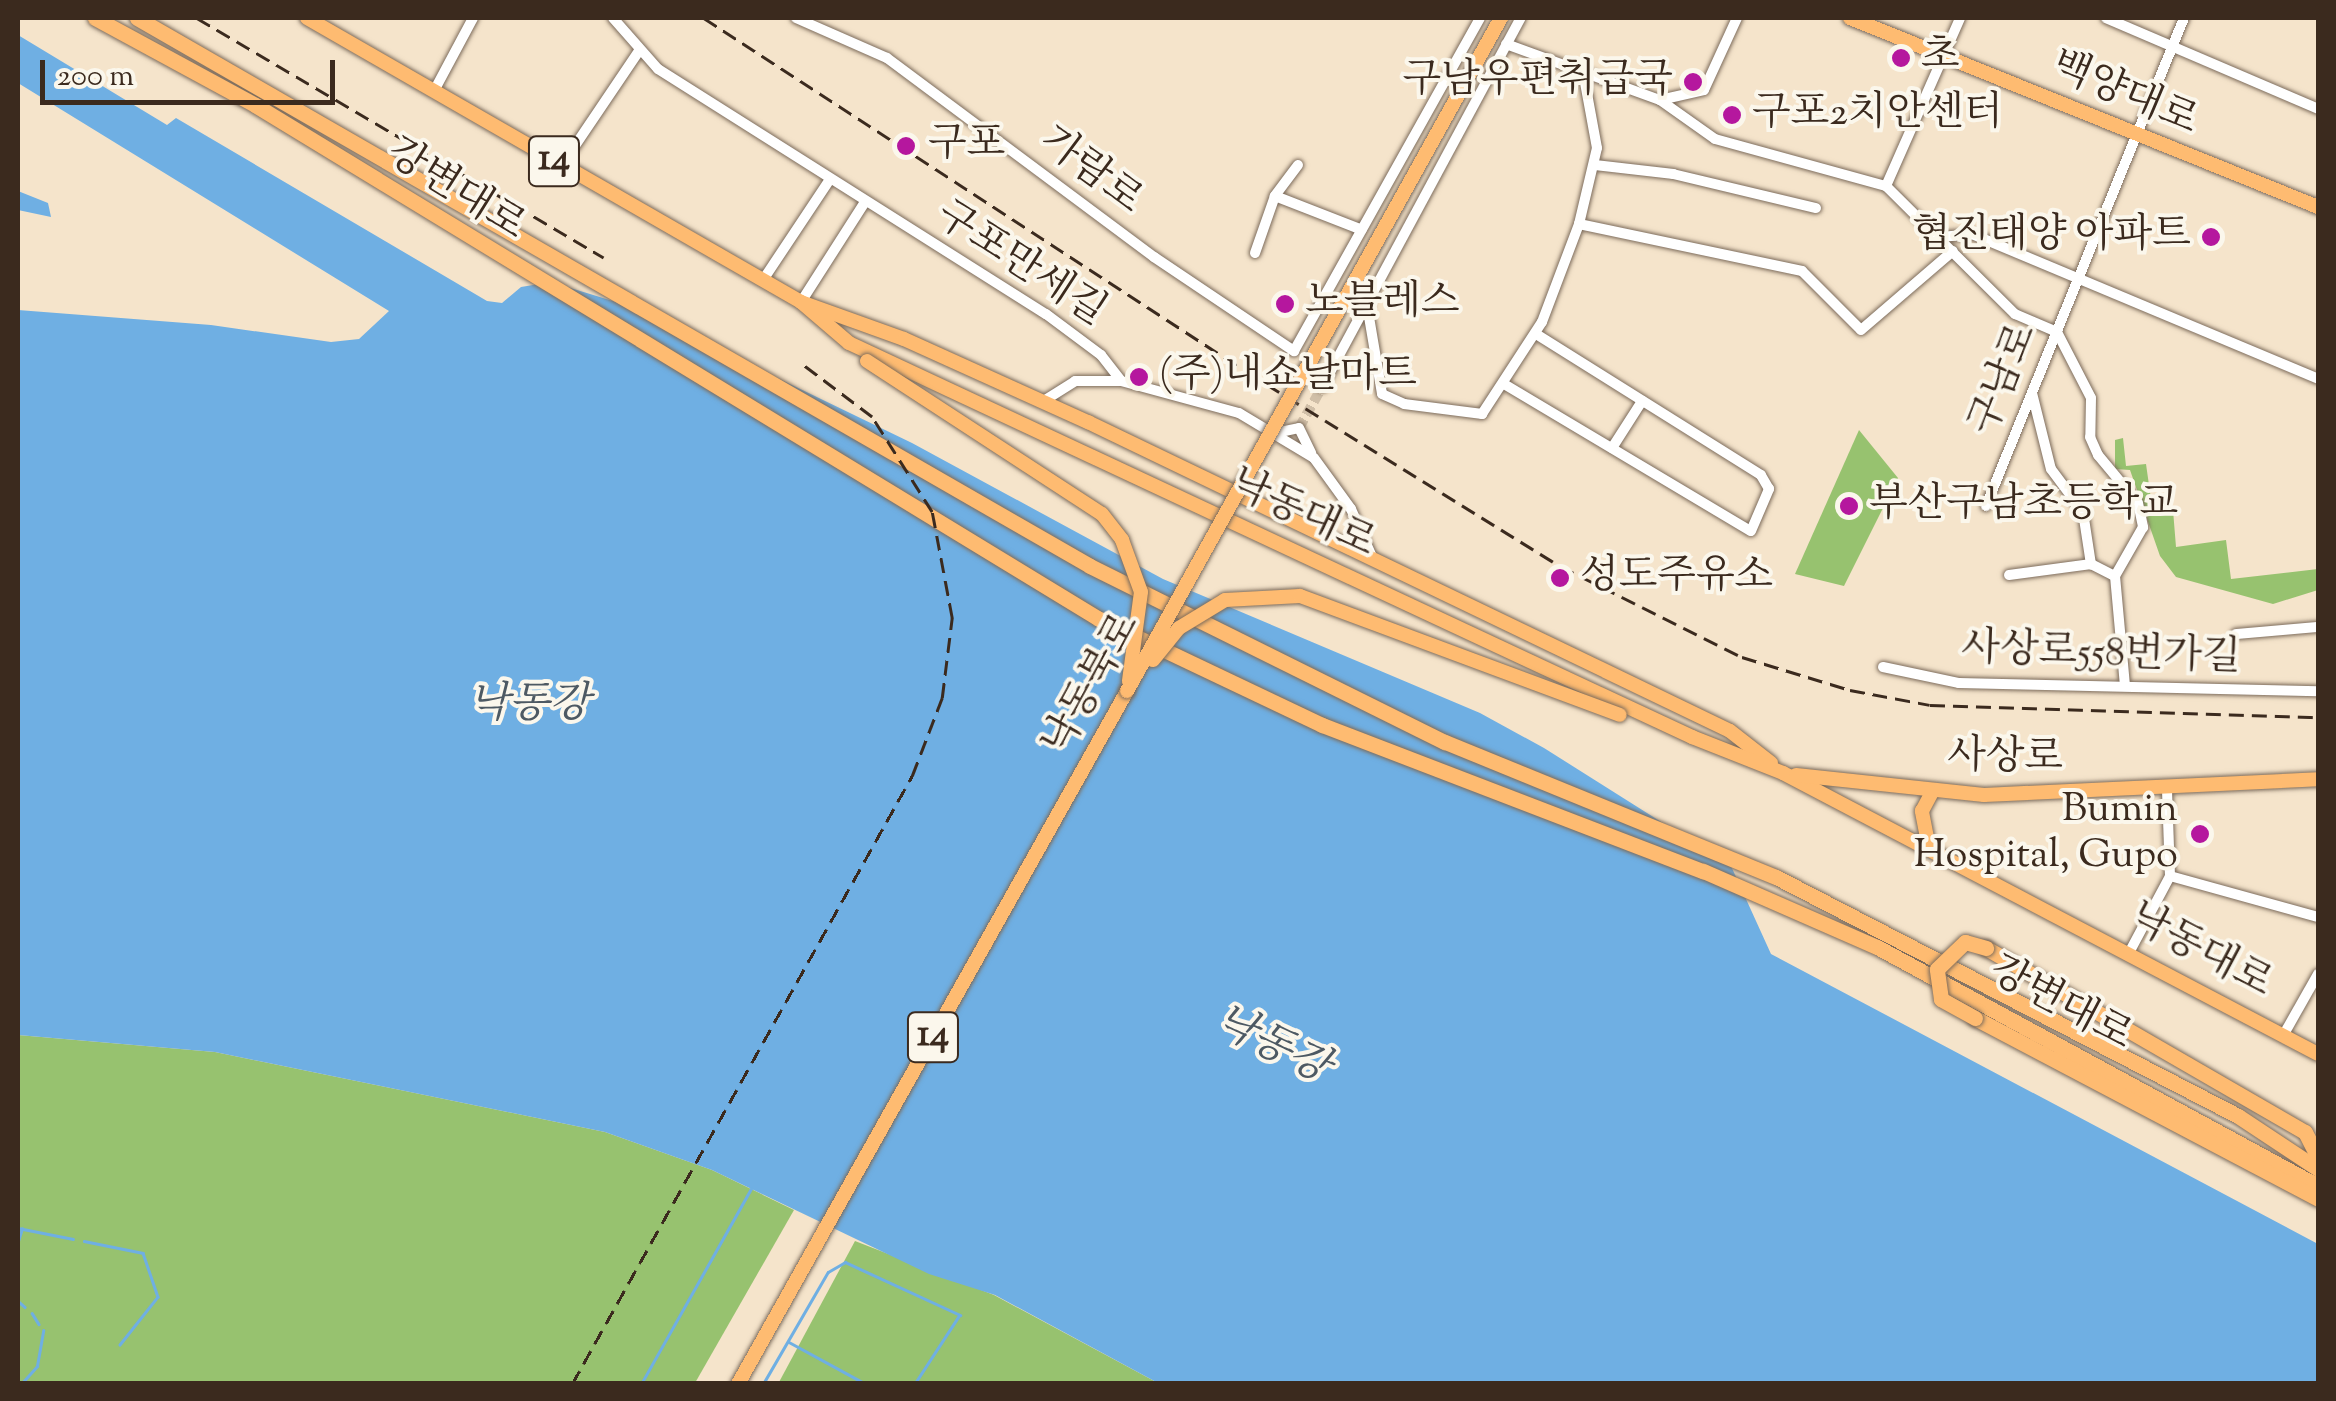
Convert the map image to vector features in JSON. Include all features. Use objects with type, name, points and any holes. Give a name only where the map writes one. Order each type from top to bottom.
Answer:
[{"type":"highway","name":"강변대로","points":[[95,18],[255,105],[1099,619],[1322,725],[1763,898],[1966,991],[2318,1186]]},
{"type":"highway","name":"강변대로","points":[[137,18],[1073,556],[1217,632],[1445,742],[1776,877],[2238,1116],[2318,1169]]},
{"type":"highway","points":[[2318,1158],[2305,1132],[1986,948],[1965,942],[1937,968],[1942,999],[2318,1199]]},
{"type":"main road","name":"낙동대로","points":[[307,18],[802,302],[904,339],[1374,559],[1730,731],[1784,773]]},
{"type":"main road","name":"낙동북로","points":[[738,1384],[1502,18]]},
{"type":"main road","name":"백양대로","points":[[1850,18],[1944,55],[2134,140],[2318,207]]},
{"type":"main road","name":"낙동대로","points":[[802,302],[848,342],[1244,523],[1692,738],[1784,773],[2130,951],[2318,1054]]},
{"type":"main road","name":"14","points":[[802,302],[867,361],[1102,514],[1122,540],[1141,592],[1127,691]]},
{"type":"main road","name":"14","points":[[1127,691],[1178,628],[1225,600],[1300,596],[1784,773]]},
{"type":"main road","name":"사상로","points":[[1784,773],[1932,792],[2168,789],[2318,779]]},
{"type":"main road","points":[[1929,848],[1922,811],[1932,792]]},
{"type":"street","points":[[434,91],[473,18]]},
{"type":"street","name":"구포만세길","points":[[613,18],[658,70],[828,182],[1046,314],[1101,355],[1121,382],[1198,398],[1279,432],[1299,428],[1314,458],[1351,509],[1374,559]]},
{"type":"street","name":"가람로","points":[[796,18],[888,58],[1154,256],[1294,351],[1362,230]]},
{"type":"street","points":[[1275,196],[1362,230],[1480,18]]},
{"type":"street","points":[[1322,387],[1521,18]]},
{"type":"street","points":[[1660,100],[1704,90],[1737,18]]},
{"type":"street","points":[[1886,186],[1960,18]]},
{"type":"street","points":[[2106,18],[2318,110]]},
{"type":"street","name":"구남로","points":[[1986,506],[2184,18]]},
{"type":"street","points":[[1506,44],[1584,77],[1660,100],[1715,139],[1886,186],[2015,314],[2057,332],[2091,398],[2090,437],[2098,456],[2138,503],[2143,527],[2115,576],[2125,686]]},
{"type":"street","points":[[562,165],[639,51]]},
{"type":"street","points":[[1367,305],[1382,394],[1404,404],[1482,414],[1536,334],[1579,224],[1595,165],[1584,77]]},
{"type":"street","points":[[1255,253],[1275,196],[1298,165]]},
{"type":"street","points":[[1595,165],[1673,174],[1816,208]]},
{"type":"street","points":[[762,280],[828,182]]},
{"type":"street","points":[[802,302],[865,202]]},
{"type":"street","points":[[1579,224],[1802,270],[1861,330],[1953,251]]},
{"type":"street","points":[[1940,238],[1972,234],[2318,379]]},
{"type":"street","points":[[1504,384],[1751,531],[1768,482],[1536,334]]},
{"type":"street","points":[[1042,402],[1075,381],[1121,382]]},
{"type":"street","points":[[2032,393],[2051,469],[2083,512],[2090,564]]},
{"type":"street","points":[[1612,448],[1642,401]]},
{"type":"street","points":[[2008,574],[2090,564],[2115,576]]},
{"type":"street","points":[[2236,634],[2318,627]]},
{"type":"street","name":"사상로558번가길","points":[[1883,667],[1959,683],[2318,691]]},
{"type":"street","points":[[2130,951],[2170,876],[2168,789]]},
{"type":"street","points":[[2170,876],[2318,918]]},
{"type":"street","points":[[2284,1034],[2318,974]]},
{"type":"green space","points":[[1859,430],[1898,478],[1844,586],[1795,574]]},
{"type":"green space","points":[[2123,438],[2126,466],[2146,464],[2153,513],[2173,510],[2176,547],[2226,540],[2231,579],[2318,569],[2318,590],[2273,604],[2176,577],[2160,556],[2130,470],[2115,469],[2115,440]]},
{"type":"green space","points":[[18,1035],[215,1052],[605,1132],[712,1170],[794,1210],[695,1383],[18,1383]]},
{"type":"green space","points":[[855,1241],[994,1295],[1158,1383],[778,1384]]},
{"type":"water","name":"낙동강","points":[[18,35],[167,125],[176,118],[487,301],[502,303],[521,287],[551,282],[629,306],[912,443],[1163,579],[1480,713],[1544,748],[1731,866],[1771,954],[2318,1244],[2318,1383],[1158,1383],[995,1295],[929,1274],[712,1170],[605,1132],[215,1052],[18,1035],[18,310],[211,325],[331,342],[359,339],[389,311],[18,83]]},
{"type":"water","points":[[18,191],[48,203],[51,217],[18,210]]},
{"type":"waterway","points":[[641,1384],[751,1189]]},
{"type":"waterway","points":[[18,1228],[73,1239]]},
{"type":"waterway","points":[[18,1241],[22,1229]]},
{"type":"waterway","points":[[84,1241],[143,1253],[158,1297],[120,1345]]},
{"type":"waterway","points":[[763,1384],[828,1272],[845,1262],[960,1315],[915,1384]]},
{"type":"waterway","points":[[18,1301],[25,1307]]},
{"type":"waterway","points":[[32,1313],[39,1324]]},
{"type":"waterway","points":[[21,1384],[37,1366],[43,1331]]},
{"type":"waterway","points":[[789,1342],[866,1384]]},
{"type":"tunnel","points":[[1299,428],[1322,387]]},
{"type":"railway","points":[[197,18],[604,258]]},
{"type":"railway","points":[[704,18],[1247,372],[1560,566],[1742,657],[1850,690],[1930,705],[2318,717]]},
{"type":"railway","points":[[572,1384],[912,776],[942,698],[952,618],[932,512],[872,417],[803,365]]},
{"type":"place","name":"초","points":[[1901,58]]},
{"type":"place","name":"구남우편취급국","points":[[1693,82]]},
{"type":"place","name":"구포2치안센터","points":[[1732,115]]},
{"type":"place","name":"구포","points":[[906,146]]},
{"type":"place","name":"협진태양 아파트","points":[[2211,237]]},
{"type":"place","name":"노블레스","points":[[1285,304]]},
{"type":"place","name":"(주)내쇼날마트","points":[[1139,377]]},
{"type":"place","name":"부산구남초등학교","points":[[1849,506]]},
{"type":"place","name":"성도주유소","points":[[1560,578]]},
{"type":"place","name":"Bumin Hospital, Gupo","points":[[2200,834]]}]
